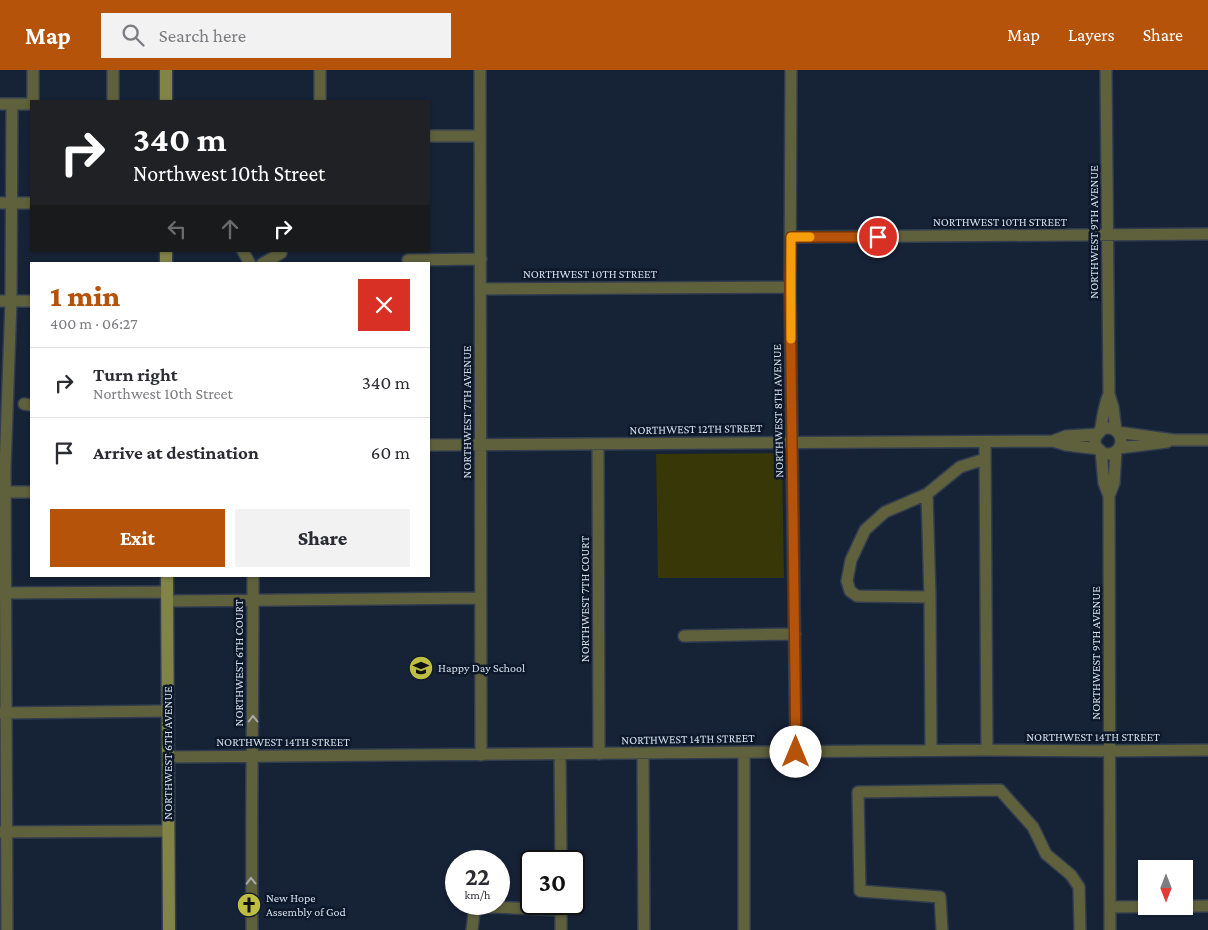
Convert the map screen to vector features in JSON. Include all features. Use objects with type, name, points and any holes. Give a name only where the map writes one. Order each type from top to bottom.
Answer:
[{"type":"street","points":[[32,100],[33,70]]},
{"type":"street","points":[[113,70],[113,100]]},
{"type":"street","points":[[166,70],[166,100]]},
{"type":"street","points":[[320,70],[320,100]]},
{"type":"street","name":"NORTHWEST 7TH AVENUE","points":[[480,70],[481,755]]},
{"type":"street","name":"NORTHWEST 8TH AVENUE","points":[[791,70],[790,287],[796,752]]},
{"type":"street","name":"NORTHWEST 9TH AVENUE","points":[[1106,70],[1109,394],[1114,407],[1117,432]]},
{"type":"street","points":[[7,930],[3,832],[2,492],[6,301],[6,104],[30,102]]},
{"type":"street","points":[[430,136],[480,136]]},
{"type":"street","points":[[6,203],[30,203]]},
{"type":"street","name":"NORTHWEST 10TH STREET","points":[[791,237],[1208,234]]},
{"type":"street","points":[[265,262],[280,253]]},
{"type":"street","points":[[408,260],[481,259]]},
{"type":"street","name":"NORTHWEST 10TH STREET","points":[[481,289],[790,287]]},
{"type":"street","points":[[6,301],[30,301]]},
{"type":"street","name":"NORTHWEST 9TH AVENUE","points":[[1099,433],[1103,421],[1103,406],[1109,394]]},
{"type":"street","points":[[1174,440],[1158,444],[1131,446],[1108,454],[1100,450],[1096,442],[1099,433],[1106,429],[1174,440],[1208,440]]},
{"type":"street","points":[[1117,432],[1121,438],[1117,450]]},
{"type":"street","name":"NORTHWEST 12TH STREET","points":[[1053,441],[1066,436],[1099,433]]},
{"type":"street","name":"NORTHWEST 12TH STREET","points":[[430,445],[1053,441],[1100,450]]},
{"type":"street","points":[[985,442],[987,750]]},
{"type":"street","name":"NORTHWEST 7TH COURT","points":[[598,444],[599,754]]},
{"type":"street","name":"NORTHWEST 9TH AVENUE","points":[[1100,450],[1104,483],[1109,496],[1110,930]]},
{"type":"street","name":"NORTHWEST 9TH AVENUE","points":[[1109,496],[1114,483],[1117,450]]},
{"type":"street","points":[[930,598],[857,596],[850,591],[847,581],[851,560],[866,530],[885,512],[927,494],[960,467],[985,459]]},
{"type":"street","points":[[2,492],[30,492]]},
{"type":"street","points":[[927,494],[931,750]]},
{"type":"street","name":"NORTHWEST 6TH AVENUE","points":[[167,577],[169,930]]},
{"type":"street","name":"NORTHWEST 6TH COURT","points":[[252,930],[253,577]]},
{"type":"street","points":[[3,593],[253,600],[481,598]]},
{"type":"street","points":[[684,636],[795,634]]},
{"type":"street","points":[[3,713],[168,711]]},
{"type":"street","name":"NORTHWEST 14TH STREET","points":[[168,757],[931,750],[1110,752],[1208,750]]},
{"type":"street","points":[[744,752],[744,930]]},
{"type":"street","points":[[560,754],[561,850]]},
{"type":"street","points":[[643,754],[644,930]]},
{"type":"street","points":[[942,930],[940,898],[860,891],[858,792],[1000,790],[1033,827],[1046,854],[1071,874],[1079,887],[1080,930]]},
{"type":"street","points":[[3,832],[168,831]]},
{"type":"street","points":[[1110,907],[1208,906]]},
{"type":"street","points":[[472,930],[473,916],[476,910],[490,907],[520,907]]},
{"type":"street","points":[[561,915],[562,930]]},
{"type":"shaded area","points":[[782,453],[784,578],[658,578],[656,454]]},
{"type":"slow traffic","points":[[791,339],[791,237],[810,237]]},
{"type":"place","name":"Happy Day School","points":[[421,668]]},
{"type":"place","name":"New Hope Assembly of God","points":[[249,905]]},
{"type":"route","points":[[796,752],[791,237],[878,237]]}]
